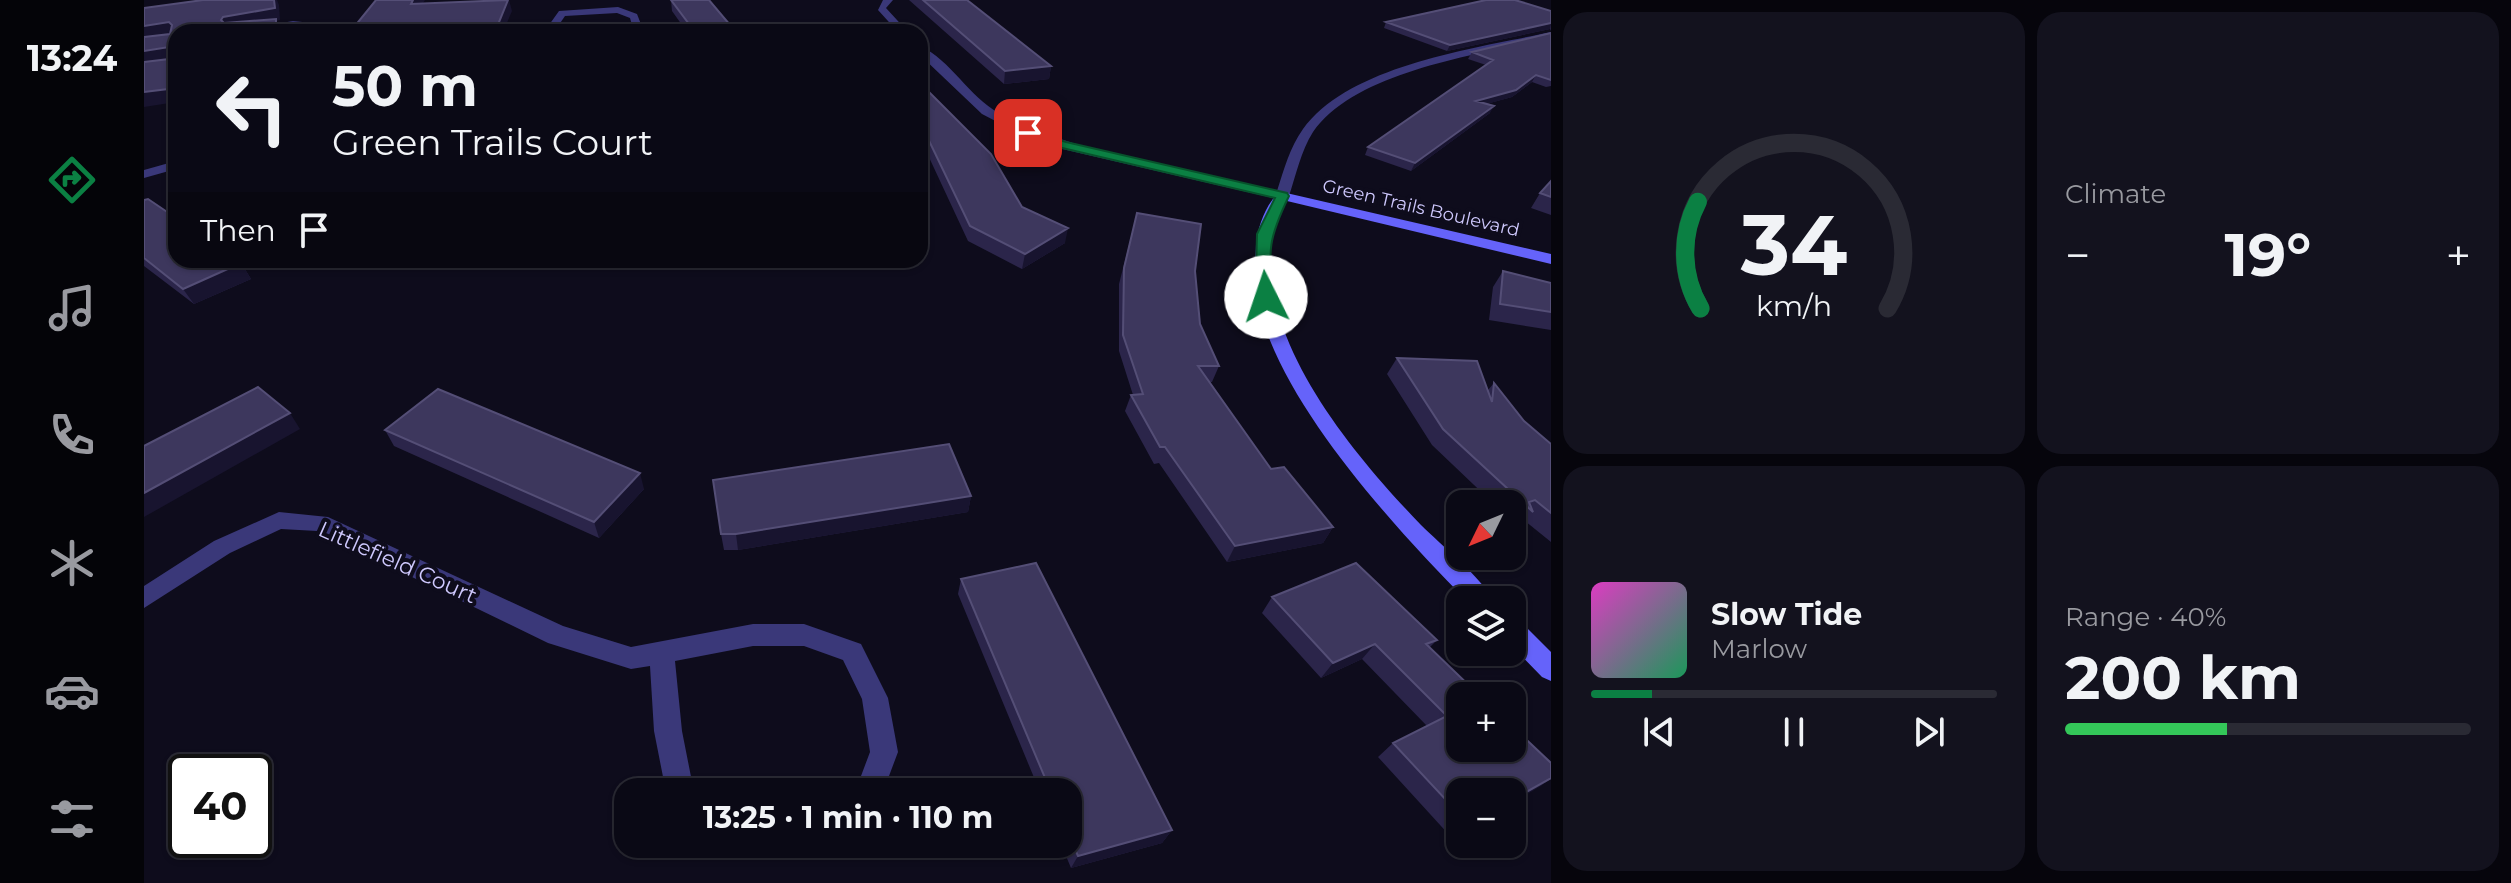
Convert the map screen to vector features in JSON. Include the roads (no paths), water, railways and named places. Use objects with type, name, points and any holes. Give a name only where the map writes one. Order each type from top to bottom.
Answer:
[{"type":"street","points":[[888,0],[881,8],[895,24]]},
{"type":"street","points":[[554,24],[562,13],[618,10],[634,16],[636,24]]},
{"type":"street","points":[[1468,586],[1370,482],[1300,382],[1283,346],[1266,297],[1264,234],[1282,196],[1299,146],[1311,126],[1346,97],[1413,69],[1551,35]]},
{"type":"street","points":[[928,57],[986,111],[1028,133],[1063,145],[1282,196]]},
{"type":"street","points":[[144,174],[168,167]]},
{"type":"street","name":"Green Trails Boulevard","points":[[1282,196],[1551,259]]},
{"type":"street","name":"Littlefield Court","points":[[144,598],[222,547],[279,520],[320,523],[557,635],[631,658],[753,635],[804,635],[852,652],[875,698],[884,752],[874,778]]},
{"type":"street","points":[[1526,644],[1551,669]]},
{"type":"street","points":[[662,652],[668,731],[677,778]]}]
